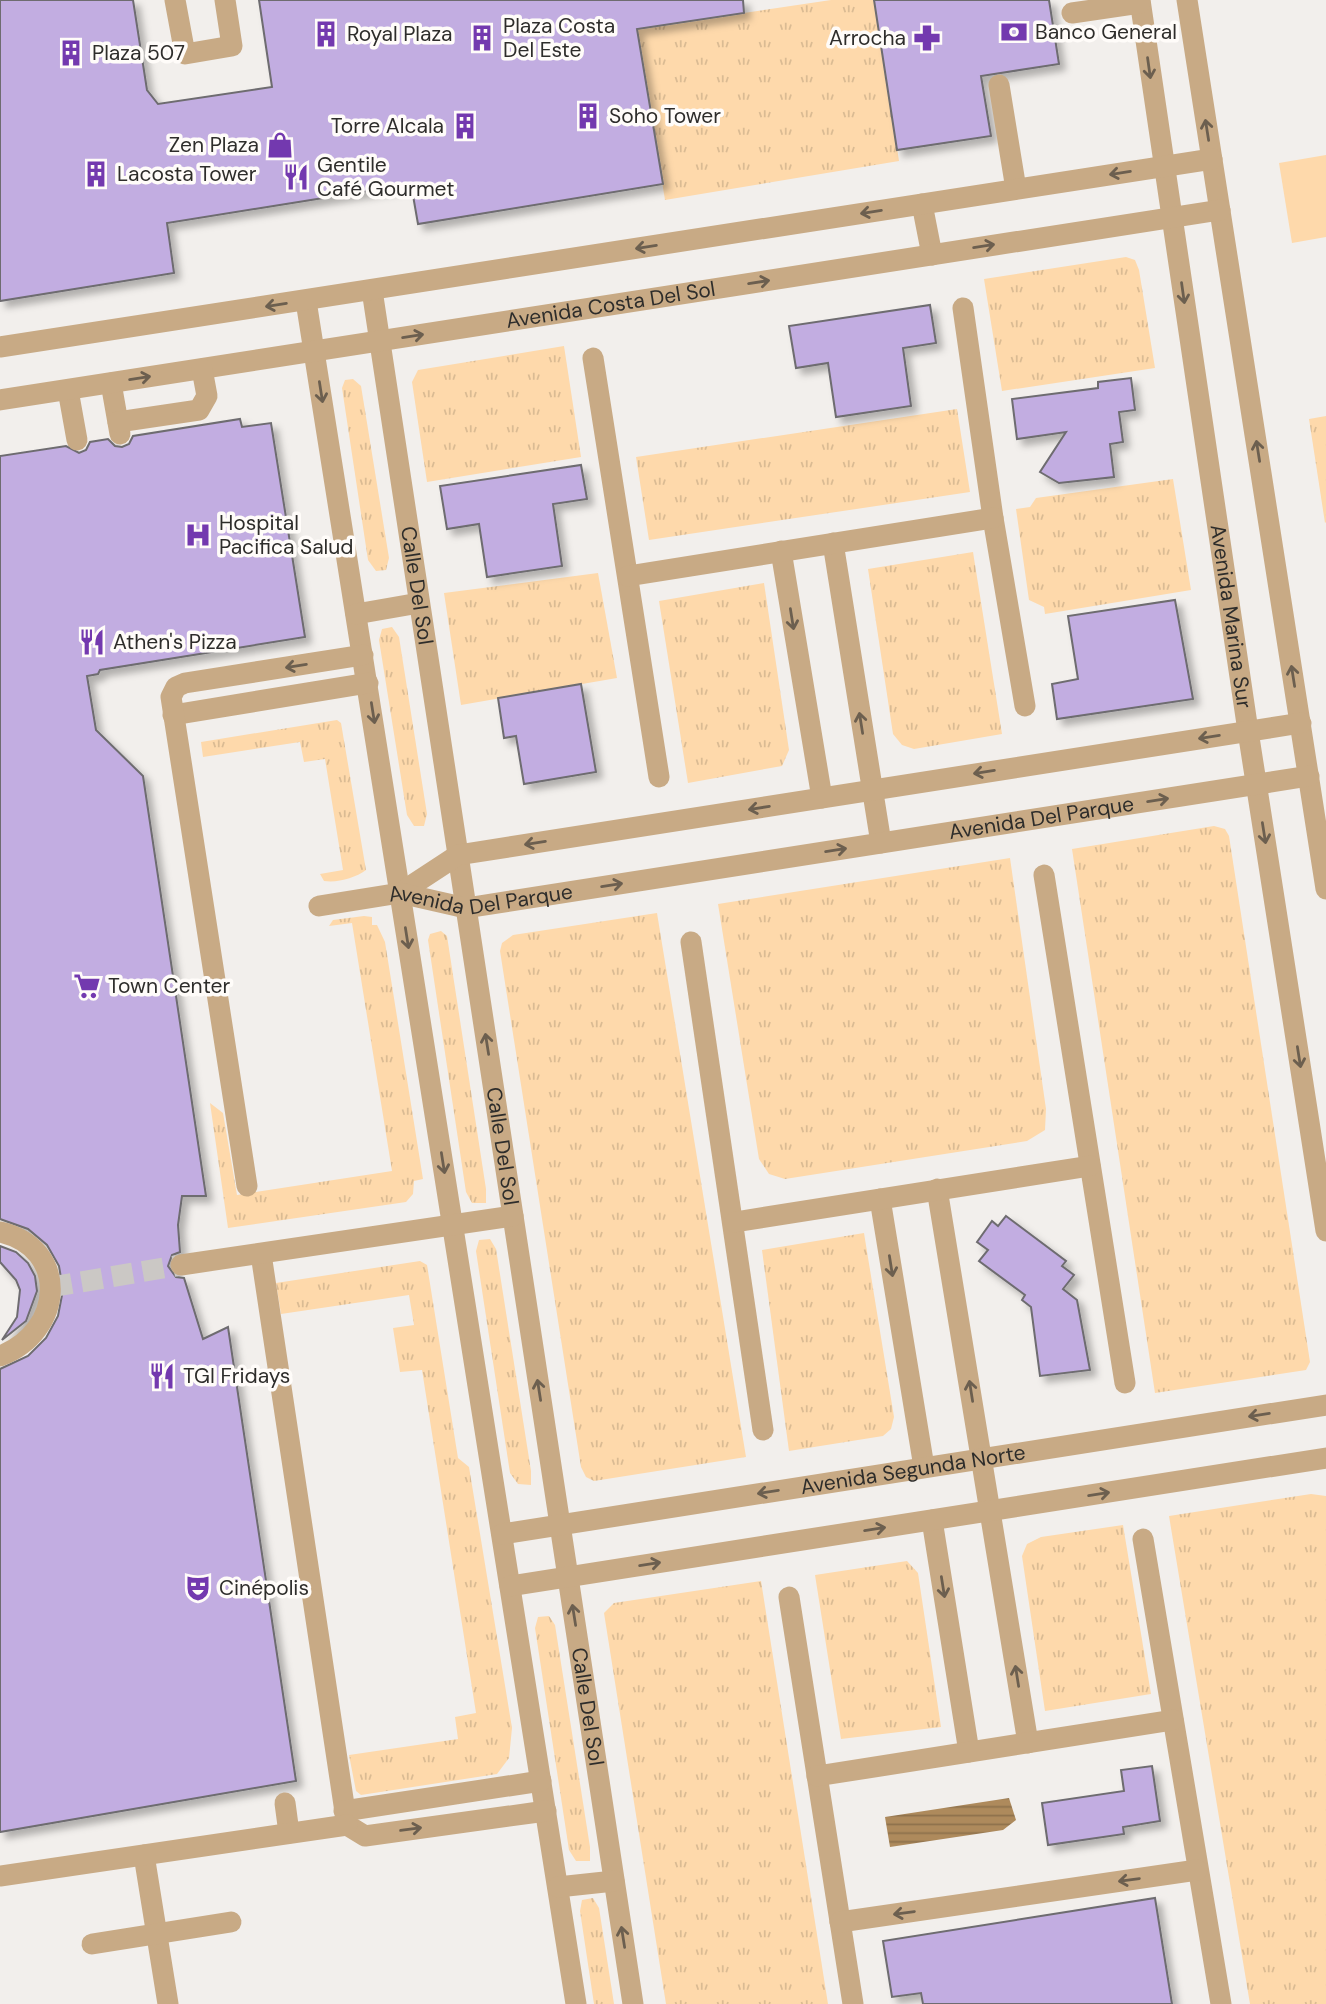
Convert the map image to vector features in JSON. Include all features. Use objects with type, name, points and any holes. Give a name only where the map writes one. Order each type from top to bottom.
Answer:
[{"type":"street","points":[[175,0],[185,54],[232,46],[225,0]]},
{"type":"street","points":[[1187,0],[1326,889]]},
{"type":"street","points":[[1072,13],[1140,1]]},
{"type":"street","name":"Avenida Marina Sur","points":[[1140,1],[1256,785],[1326,1231]]},
{"type":"street","points":[[999,85],[1016,189]]},
{"type":"street","points":[[0,347],[1212,159]]},
{"type":"street","points":[[922,204],[932,255]]},
{"type":"street","name":"Avenida Costa Del Sol","points":[[0,400],[1220,210]]},
{"type":"street","name":"Calle Del Sol","points":[[372,290],[633,2004]]},
{"type":"street","points":[[306,300],[576,2004]]},
{"type":"street","points":[[963,308],[993,518],[1025,706]]},
{"type":"street","points":[[593,358],[659,777]]},
{"type":"street","points":[[111,383],[119,428],[199,410],[207,397],[202,369]]},
{"type":"street","points":[[68,390],[77,440]]},
{"type":"street","points":[[628,576],[993,518]]},
{"type":"street","points":[[833,543],[881,843]]},
{"type":"street","points":[[781,551],[821,798]]},
{"type":"street","points":[[356,614],[419,603]]},
{"type":"street","points":[[247,1186],[171,697],[176,687],[185,683],[363,655]]},
{"type":"street","points":[[173,715],[368,683]]},
{"type":"street","name":"Avenida Del Parque","points":[[400,893],[458,855],[1300,723]]},
{"type":"street","name":"Avenida Del Parque","points":[[400,893],[466,908],[1309,776]]},
{"type":"street","points":[[1044,875],[1125,1383]]},
{"type":"street","points":[[319,906],[400,893]]},
{"type":"street","points":[[691,942],[735,1222],[763,1430]]},
{"type":"street","points":[[735,1222],[1090,1166]]},
{"type":"street","points":[[937,1189],[1028,1743]]},
{"type":"street","points":[[880,1199],[924,1467]]},
{"type":"street","points":[[181,1265],[513,1216]]},
{"type":"street","points":[[0,1232],[12,1234],[41,1258],[51,1287],[49,1311],[35,1335],[0,1356]]},
{"type":"street","points":[[261,1254],[345,1818],[365,1836],[546,1811]]},
{"type":"street","name":"Avenida Segunda Norte","points":[[502,1534],[1326,1405]]},
{"type":"street","points":[[510,1586],[1326,1458]]},
{"type":"street","points":[[932,1520],[970,1752]]},
{"type":"street","points":[[1143,1539],[1221,2004]]},
{"type":"street","points":[[789,1597],[853,2004]]},
{"type":"street","points":[[817,1776],[1173,1720]]},
{"type":"street","points":[[1,1870],[144,1855],[289,1833],[345,1818],[541,1781]]},
{"type":"street","points":[[285,1803],[289,1833]]},
{"type":"street","points":[[144,1855],[168,2004]]},
{"type":"street","points":[[840,1922],[1197,1870]]},
{"type":"street","points":[[558,1887],[614,1881]]},
{"type":"street","points":[[92,1944],[231,1922]]},
{"type":"green space","points":[[831,0],[874,0],[899,161],[665,200],[637,29]]},
{"type":"green space","points":[[1326,155],[1326,237],[1292,243],[1279,163]]},
{"type":"green space","points":[[1126,257],[1135,260],[1139,270],[1155,368],[1002,391],[984,279]]},
{"type":"green space","points":[[564,346],[581,457],[427,482],[412,382],[418,370]]},
{"type":"green space","points":[[353,379],[361,386],[389,558],[386,570],[376,571],[368,560],[342,388],[345,380]]},
{"type":"green space","points":[[957,409],[970,492],[649,540],[636,457]]},
{"type":"green space","points":[[1326,416],[1326,522],[1325,523],[1309,419]]},
{"type":"green space","points":[[1173,479],[1191,590],[1045,614],[1044,607],[1029,600],[1016,509],[1030,507],[1036,498]]},
{"type":"green space","points":[[973,552],[1002,734],[914,749],[902,745],[893,734],[868,569]]},
{"type":"green space","points":[[598,573],[617,678],[461,705],[444,593]]},
{"type":"green space","points":[[764,583],[789,750],[782,766],[688,783],[659,601]]},
{"type":"green space","points":[[392,627],[399,637],[427,814],[424,826],[414,826],[407,815],[379,640],[382,629]]},
{"type":"green space","points":[[337,720],[341,723],[366,870],[346,879],[324,881],[320,874],[343,870],[325,759],[304,762],[300,742],[203,757],[201,742]]},
{"type":"green space","points":[[1214,826],[1225,829],[1229,836],[1310,1362],[1306,1370],[1155,1393],[1072,849]]},
{"type":"green space","points":[[1010,858],[1046,1109],[1045,1130],[1027,1141],[785,1179],[769,1174],[759,1159],[718,904]]},
{"type":"green space","points":[[657,913],[746,1457],[594,1481],[586,1477],[581,1467],[500,951],[502,943],[513,935]]},
{"type":"green space","points":[[372,917],[372,925],[377,925],[385,942],[423,1179],[414,1181],[413,1194],[406,1202],[228,1228],[210,1103],[223,1113],[237,1195],[392,1171],[352,923],[329,926],[333,920]]},
{"type":"green space","points":[[441,931],[447,936],[486,1203],[472,1203],[466,1192],[428,940],[430,934]]},
{"type":"green space","points":[[864,1233],[894,1417],[891,1429],[883,1436],[789,1451],[762,1250]]},
{"type":"green space","points":[[490,1239],[496,1249],[531,1485],[518,1484],[510,1473],[476,1251],[479,1240]]},
{"type":"green space","points":[[420,1261],[427,1265],[458,1458],[469,1467],[512,1728],[509,1758],[497,1774],[361,1795],[356,1791],[349,1755],[458,1739],[455,1717],[476,1713],[422,1370],[400,1372],[393,1328],[414,1325],[409,1295],[281,1314],[276,1283]]},
{"type":"green space","points":[[1311,1494],[1326,1496],[1326,2004],[1250,2004],[1169,1516]]},
{"type":"green space","points":[[1123,1525],[1151,1694],[1045,1711],[1022,1556],[1027,1544],[1041,1537]]},
{"type":"green space","points":[[907,1561],[918,1573],[941,1727],[841,1739],[815,1575]]},
{"type":"green space","points":[[761,1581],[828,2004],[666,2004],[604,1613],[614,1603]]},
{"type":"green space","points":[[549,1616],[555,1625],[590,1861],[576,1861],[569,1850],[535,1628],[538,1617]]},
{"type":"green space","points":[[593,1898],[599,1908],[614,2004],[594,2004],[580,1911],[582,1900]]},
{"type":"shaded area","points":[[1009,1798],[1016,1820],[1003,1830],[890,1847],[885,1817]]},
{"type":"building","points":[[0,0],[133,0],[147,90],[158,104],[272,87],[259,0],[743,0],[744,13],[637,29],[663,184],[418,224],[411,184],[167,223],[174,273],[0,301]]},
{"type":"building","name":"Arrocha","points":[[874,0],[1049,0],[1059,64],[981,76],[991,136],[897,150]]},
{"type":"building","points":[[930,305],[936,343],[903,348],[911,406],[836,417],[828,363],[796,368],[789,326]]},
{"type":"building","points":[[1131,378],[1135,410],[1119,412],[1123,442],[1110,444],[1114,477],[1059,483],[1040,472],[1066,432],[1017,439],[1012,399],[1098,388],[1098,382]]},
{"type":"building","name":"Town Center","points":[[240,419],[242,427],[271,423],[305,637],[100,670],[98,674],[87,676],[96,730],[143,776],[206,1196],[182,1196],[178,1225],[180,1252],[172,1255],[168,1266],[176,1277],[184,1278],[203,1339],[228,1327],[296,1781],[0,1832],[0,1369],[28,1356],[46,1338],[58,1316],[63,1290],[59,1266],[47,1245],[28,1229],[0,1219],[0,456],[66,446],[79,453],[86,450],[90,442],[108,439],[115,446],[122,447],[129,444],[133,436]]},
{"type":"building","points":[[581,465],[587,499],[553,504],[562,566],[487,577],[479,524],[447,529],[440,486]]},
{"type":"building","points":[[1175,600],[1193,699],[1057,719],[1052,684],[1078,679],[1068,616]]},
{"type":"building","points":[[581,684],[596,772],[524,784],[516,736],[504,738],[498,698]]},
{"type":"building","points":[[1006,1216],[1066,1261],[1062,1266],[1074,1275],[1063,1289],[1077,1300],[1090,1370],[1040,1376],[1031,1307],[1022,1300],[1025,1295],[979,1261],[988,1250],[977,1242],[992,1221],[998,1226]]},
{"type":"building","points":[[0,1246],[16,1252],[28,1263],[35,1276],[37,1291],[26,1321],[2,1340],[17,1317],[20,1290],[16,1280],[0,1262]]},
{"type":"building","points":[[1152,1766],[1160,1821],[1123,1827],[1124,1834],[1048,1845],[1042,1803],[1124,1791],[1121,1770]]},
{"type":"building","points":[[1155,1898],[1172,2004],[923,2004],[921,1993],[892,1997],[883,1941]]},
{"type":"tunnel","points":[[51,1287],[181,1265]]},
{"type":"place","name":"Banco General","points":[[1014,32]]},
{"type":"place","name":"Royal Plaza","points":[[326,34]]},
{"type":"place","name":"Plaza Costa Del Este","points":[[482,38]]},
{"type":"place","name":"Arrocha","points":[[927,38]]},
{"type":"place","name":"Plaza 507","points":[[71,53]]},
{"type":"place","name":"Soho Tower","points":[[588,116]]},
{"type":"place","name":"Torre Alcala","points":[[465,126]]},
{"type":"place","name":"Zen Plaza","points":[[280,145]]},
{"type":"place","name":"Lacosta Tower","points":[[96,174]]},
{"type":"place","name":"Gentile Café Gourmet","points":[[296,177]]},
{"type":"place","name":"Hospital Pacifica Salud","points":[[198,535]]},
{"type":"place","name":"Athen's Pizza","points":[[92,642]]},
{"type":"place","name":"Town Center","points":[[87,986]]},
{"type":"place","name":"TGI Fridays","points":[[162,1376]]},
{"type":"place","name":"Cinépolis","points":[[198,1588]]}]
